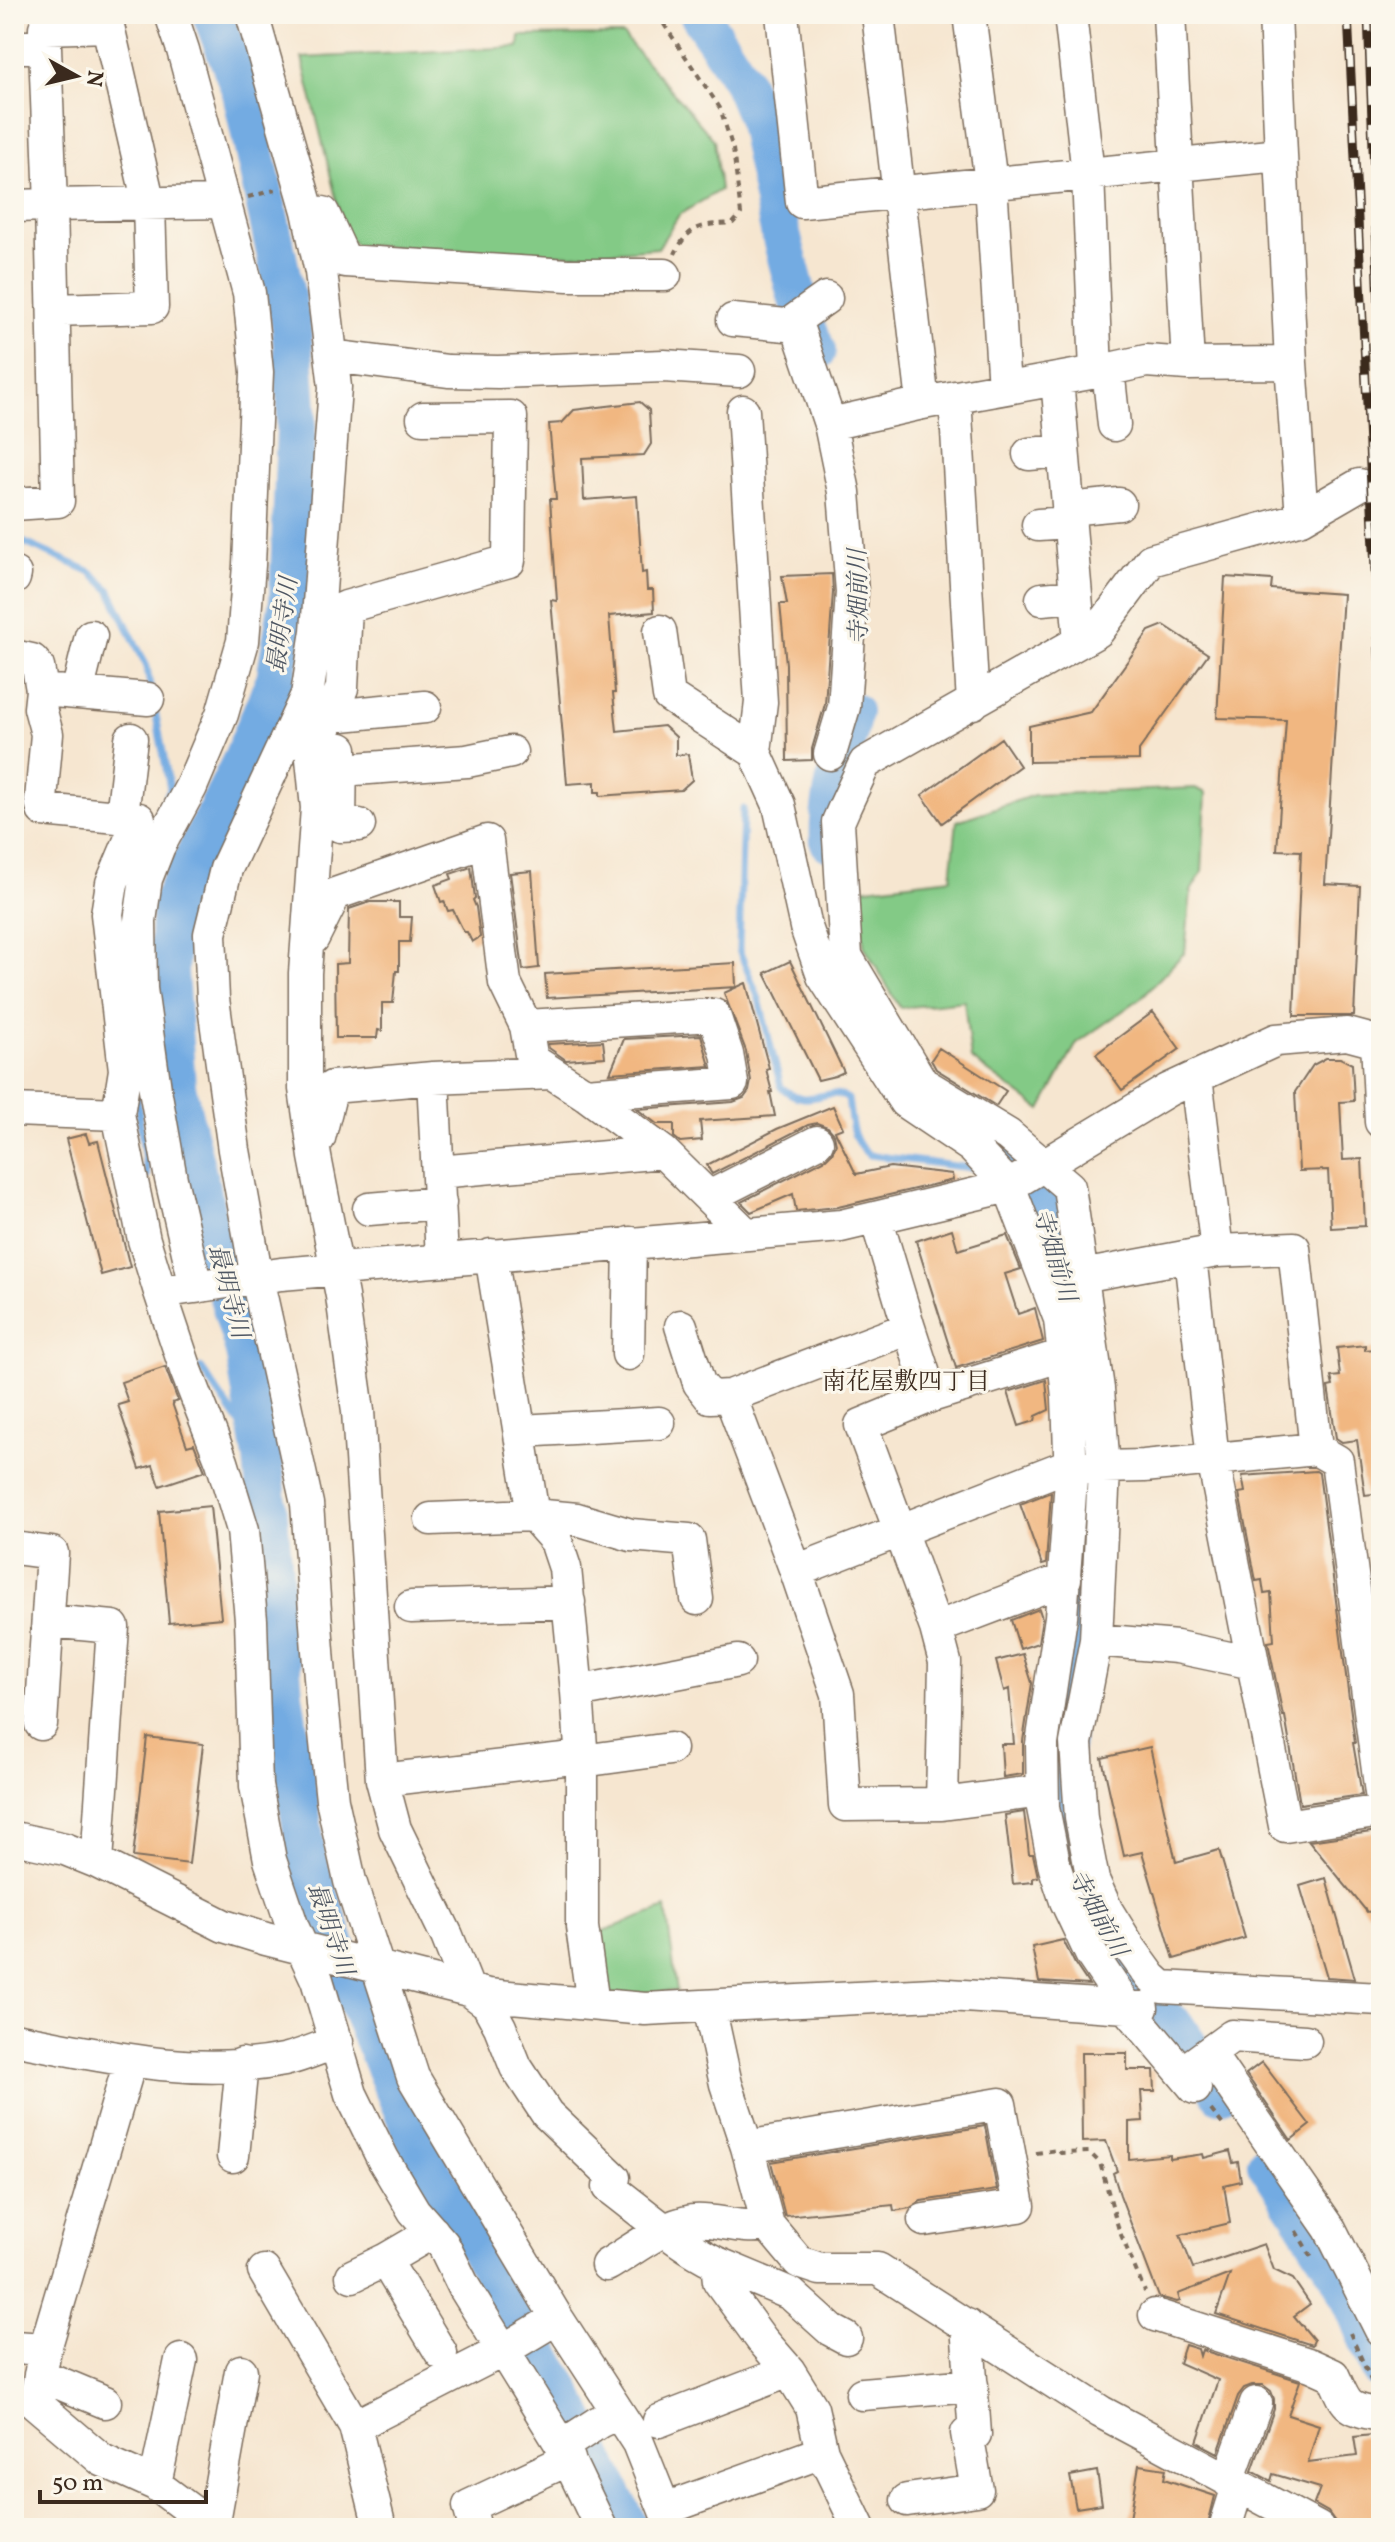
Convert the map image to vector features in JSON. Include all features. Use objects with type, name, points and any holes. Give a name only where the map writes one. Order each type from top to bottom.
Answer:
[{"type":"street","points":[[171,14],[236,200],[257,372],[243,641],[222,714],[146,879],[140,921],[141,989],[171,1179],[186,1370],[222,1462],[243,1530],[251,1620],[256,1786],[270,1860],[293,1928],[306,1949],[317,1980],[351,2094],[383,2159],[414,2211],[443,2244],[464,2287],[566,2453],[601,2528]]},
{"type":"street","points":[[252,14],[308,211],[321,272],[335,387],[317,631],[307,695],[226,869],[210,934],[213,999],[251,1278],[307,1504],[332,1800],[350,1881],[371,1965],[413,2077],[555,2319],[638,2443],[669,2519],[822,2452]]},
{"type":"street","points":[[782,14],[802,202],[1281,155]]},
{"type":"street","points":[[878,14],[923,403]]},
{"type":"street","points":[[969,14],[991,183],[1004,388]]},
{"type":"street","points":[[1070,14],[1088,174],[1102,370],[1114,425]]},
{"type":"street","points":[[1169,14],[1188,364]]},
{"type":"street","points":[[1275,14],[1291,363],[1302,518]]},
{"type":"street","points":[[14,504],[58,501],[51,205],[30,47],[45,28],[108,26],[149,204],[152,307],[54,310]]},
{"type":"street","points":[[14,206],[236,200]]},
{"type":"street","points":[[308,211],[323,213],[345,261],[568,275],[665,275]]},
{"type":"street","points":[[733,320],[796,323],[826,298]]},
{"type":"street","points":[[796,323],[836,422],[852,592],[844,707],[830,754]]},
{"type":"street","points":[[332,356],[448,371],[664,366],[739,371]]},
{"type":"street","points":[[836,422],[1146,361],[1188,364],[1291,363]]},
{"type":"street","points":[[1057,379],[1063,451],[1059,519],[1076,596],[1080,641]]},
{"type":"street","points":[[955,397],[973,703]]},
{"type":"street","points":[[743,411],[761,702],[755,752],[779,805],[806,927],[823,976],[905,1102],[972,1147],[1025,1176],[1069,1187],[1098,1389],[1087,1467],[1065,1579],[1042,1744],[1042,1791],[1055,1868],[1066,1901],[1091,1954],[1188,2080],[1232,2036],[1305,2041]]},
{"type":"street","points":[[423,418],[511,417],[509,561],[346,607],[342,702],[317,808],[307,951],[305,1089],[358,1411],[382,1780],[395,1829],[447,1936],[468,1989],[487,2003],[516,2067],[547,2114],[614,2178],[609,2187],[685,2248],[791,2294],[831,2330],[846,2338]]},
{"type":"street","points":[[1029,454],[1063,451]]},
{"type":"street","points":[[1359,485],[1302,518],[1151,560],[1098,631],[865,763],[838,822],[846,956],[922,1083],[1008,1135],[1025,1176],[1060,1319],[1063,1355],[1087,1467],[1096,1640],[1076,1743],[1081,1818],[1093,1880],[1107,1911],[1151,1977],[1162,1987],[1381,1999]]},
{"type":"street","points":[[1059,519],[1119,504]]},
{"type":"street","points":[[1042,599],[1076,596]]},
{"type":"street","points":[[660,631],[669,696],[755,752]]},
{"type":"street","points":[[77,693],[91,636]]},
{"type":"street","points":[[14,656],[32,660],[38,667],[42,690],[40,708],[47,734],[43,810],[139,819],[112,883],[107,914],[125,1070],[118,1114],[144,1240],[182,1289]]},
{"type":"street","points":[[42,690],[148,699]]},
{"type":"street","points":[[342,702],[425,707]]},
{"type":"street","points":[[122,816],[131,739]]},
{"type":"street","points":[[326,765],[467,761],[511,752]]},
{"type":"street","points":[[326,765],[340,826],[359,825]]},
{"type":"street","points":[[307,951],[335,894],[487,841],[505,983],[526,1026],[532,1060],[585,1094],[663,1152],[746,1234]]},
{"type":"street","points":[[526,1026],[714,1015],[727,1054],[733,1095],[585,1094]]},
{"type":"street","points":[[182,1289],[337,1269],[841,1226],[1025,1176],[1168,1090],[1276,1040],[1347,1034],[1377,1042],[1381,1122]]},
{"type":"street","points":[[315,1157],[332,1087],[433,1078],[552,1073]]},
{"type":"street","points":[[1196,1077],[1213,1459],[1285,1826],[1381,1811]]},
{"type":"street","points":[[433,1078],[442,1259]]},
{"type":"street","points":[[14,1110],[118,1114]]},
{"type":"street","points":[[709,1197],[817,1142]]},
{"type":"street","points":[[369,1209],[439,1187],[663,1152]]},
{"type":"street","points":[[876,1218],[931,1396]]},
{"type":"street","points":[[628,1354],[630,1243]]},
{"type":"street","points":[[1082,1276],[1204,1254],[1294,1248],[1316,1449]]},
{"type":"street","points":[[491,1255],[533,1515],[556,1541],[565,1568],[582,1759],[582,1927],[593,2004]]},
{"type":"street","points":[[681,1326],[699,1383],[710,1397],[730,1396],[909,1328]]},
{"type":"street","points":[[942,1804],[945,1662],[936,1628],[861,1425],[931,1396],[1063,1355]]},
{"type":"street","points":[[730,1396],[796,1571],[838,1694],[845,1805],[942,1804],[1042,1791]]},
{"type":"street","points":[[521,1431],[659,1423]]},
{"type":"street","points":[[796,1571],[1061,1468],[1316,1449],[1337,1461],[1381,1793]]},
{"type":"street","points":[[431,1519],[533,1515],[577,1519],[631,1535],[689,1540],[697,1599]]},
{"type":"street","points":[[14,1548],[52,1553],[41,1724]]},
{"type":"street","points":[[936,1628],[1065,1579]]},
{"type":"street","points":[[411,1607],[569,1602]]},
{"type":"street","points":[[49,1621],[113,1627],[97,1862]]},
{"type":"street","points":[[1096,1640],[1177,1647],[1253,1663]]},
{"type":"street","points":[[577,1692],[723,1657]]},
{"type":"street","points":[[382,1780],[670,1749]]},
{"type":"street","points":[[14,1838],[65,1849],[97,1862],[224,1926],[488,1995],[645,2009],[934,1994],[1381,2019]]},
{"type":"street","points":[[709,2006],[726,2084],[768,2225],[799,2262],[820,2269],[878,2269],[1101,2412],[1318,2528]]},
{"type":"street","points":[[14,2039],[130,2062],[201,2066],[285,2059],[337,2042]]},
{"type":"street","points":[[1210,2055],[1330,2229],[1381,2330]]},
{"type":"street","points":[[130,2062],[33,2357],[35,2403],[102,2460],[155,2484],[213,2527],[241,2371]]},
{"type":"street","points":[[233,2156],[242,2064]]},
{"type":"street","points":[[747,2147],[1000,2104],[1019,2206],[924,2220]]},
{"type":"street","points":[[607,2265],[666,2230],[693,2221],[750,2228],[768,2225]]},
{"type":"street","points":[[352,2276],[433,2232]]},
{"type":"street","points":[[385,2260],[441,2353]]},
{"type":"street","points":[[717,2263],[719,2281],[789,2371],[812,2408],[822,2452],[859,2528]]},
{"type":"street","points":[[264,2271],[355,2426],[380,2528]]},
{"type":"street","points":[[1155,2315],[1311,2365],[1333,2375],[1347,2405],[1353,2409],[1378,2403]]},
{"type":"street","points":[[355,2426],[555,2319]]},
{"type":"street","points":[[907,2500],[977,2490],[967,2433],[975,2434],[967,2325]]},
{"type":"street","points":[[33,2357],[105,2402]]},
{"type":"street","points":[[155,2484],[181,2360]]},
{"type":"street","points":[[659,2421],[789,2371]]},
{"type":"street","points":[[862,2394],[972,2385]]},
{"type":"street","points":[[1225,2528],[1233,2484],[1256,2403]]},
{"type":"street","points":[[475,2528],[469,2506],[566,2453],[618,2413]]},
{"type":"path","points":[[657,14],[720,108],[733,149],[741,214],[733,223],[701,225],[683,238],[665,275]]},
{"type":"path","points":[[236,200],[276,190]]},
{"type":"path","points":[[1188,2080],[1224,2126]]},
{"type":"path","points":[[1010,2156],[1058,2150],[1061,2153],[1089,2152],[1100,2163],[1119,2230],[1155,2315]]},
{"type":"path","points":[[1295,2229],[1318,2268]]},
{"type":"path","points":[[1345,2322],[1378,2403]]},
{"type":"green space","points":[[623,35],[714,140],[720,190],[679,215],[658,248],[573,255],[356,245],[345,235],[302,58],[519,47],[520,36]]},
{"type":"green space","points":[[1195,788],[1206,793],[1202,872],[1191,891],[1185,952],[1141,998],[1077,1043],[1041,1110],[971,1059],[964,1001],[900,1008],[864,946],[859,889],[951,878],[957,821],[1034,795]]},
{"type":"green space","points":[[666,1908],[677,1991],[617,1995],[601,1992],[592,1935]]},
{"type":"building","points":[[640,402],[649,410],[651,444],[644,455],[582,458],[584,500],[637,496],[642,573],[646,572],[647,590],[653,590],[654,612],[609,616],[617,731],[664,726],[676,737],[676,755],[688,754],[692,780],[681,790],[600,796],[600,792],[595,792],[595,782],[567,784],[551,600],[557,601],[550,499],[556,499],[549,424],[562,423],[574,410]]},
{"type":"building","points":[[832,574],[825,704],[812,749],[812,760],[787,761],[786,664],[780,604],[787,604],[782,576]]},
{"type":"building","points":[[1225,577],[1272,580],[1271,589],[1343,594],[1325,884],[1360,886],[1354,1016],[1294,1016],[1301,851],[1277,850],[1286,720],[1217,718]]},
{"type":"building","points":[[1164,625],[1208,654],[1139,750],[1139,760],[1029,762],[1029,726],[1091,712],[1149,631]]},
{"type":"building","points":[[1001,738],[1020,766],[942,823],[922,795]]},
{"type":"building","points":[[471,867],[480,937],[472,942],[453,910],[448,911],[444,901],[441,902],[435,885],[452,879],[450,874]]},
{"type":"building","points":[[532,871],[539,968],[523,970],[510,873]]},
{"type":"building","points":[[370,902],[399,902],[399,917],[412,917],[410,942],[399,942],[399,971],[396,971],[393,1003],[382,1003],[382,1031],[378,1030],[377,1038],[336,1038],[335,964],[348,963],[349,909]]},
{"type":"building","points":[[790,961],[844,1072],[835,1076],[818,1080],[765,973]]},
{"type":"building","points":[[735,963],[736,987],[547,998],[545,974]]},
{"type":"building","points":[[746,983],[769,1068],[766,1069],[775,1116],[700,1121],[702,1140],[680,1142],[674,1137],[674,1124],[657,1124],[637,1109],[733,1102],[744,1098],[751,1081],[746,1051],[724,993]]},
{"type":"building","points":[[1153,1012],[1180,1049],[1122,1090],[1096,1054]]},
{"type":"building","points":[[701,1035],[710,1066],[610,1073],[624,1039]]},
{"type":"building","points":[[603,1041],[605,1057],[566,1060],[548,1044]]},
{"type":"building","points":[[939,1048],[1006,1091],[996,1106],[936,1069],[931,1060]]},
{"type":"building","points":[[1326,1058],[1340,1058],[1352,1064],[1354,1101],[1340,1102],[1343,1160],[1362,1159],[1365,1226],[1331,1228],[1328,1170],[1299,1171],[1295,1092],[1313,1065]]},
{"type":"building","points":[[833,1106],[843,1128],[835,1131],[856,1174],[890,1167],[952,1174],[953,1180],[838,1207],[796,1211],[793,1194],[751,1212],[741,1202],[826,1159],[832,1153],[836,1144],[834,1134],[828,1127],[817,1123],[712,1174],[707,1165],[777,1129]]},
{"type":"building","points":[[86,1134],[89,1143],[98,1141],[130,1267],[101,1275],[66,1139]]},
{"type":"building","points":[[952,1229],[958,1250],[1007,1235],[1021,1269],[1005,1274],[1018,1314],[1035,1308],[1043,1341],[956,1368],[916,1241]]},
{"type":"building","points":[[1365,1345],[1365,1350],[1374,1349],[1375,1358],[1381,1357],[1381,1493],[1365,1495],[1357,1440],[1342,1442],[1336,1438],[1328,1387],[1333,1386],[1331,1377],[1340,1376],[1337,1348]]},
{"type":"building","points":[[165,1367],[178,1401],[172,1403],[187,1446],[194,1444],[205,1471],[160,1486],[153,1465],[140,1469],[118,1405],[128,1402],[121,1382]]},
{"type":"building","points":[[1046,1380],[1049,1410],[1036,1416],[1035,1421],[1019,1426],[1008,1392]]},
{"type":"building","points":[[1319,1473],[1362,1795],[1300,1804],[1268,1642],[1274,1641],[1271,1593],[1264,1594],[1262,1580],[1256,1581],[1239,1493],[1245,1492],[1242,1476]]},
{"type":"building","points":[[1051,1492],[1046,1564],[1042,1565],[1020,1504]]},
{"type":"building","points":[[210,1506],[221,1618],[169,1623],[159,1511]]},
{"type":"building","points":[[1039,1609],[1042,1618],[1038,1643],[1020,1649],[1011,1620]]},
{"type":"building","points":[[1023,1654],[1032,1683],[1023,1741],[1023,1774],[1003,1777],[1001,1744],[1014,1744],[1009,1689],[1004,1691],[996,1661]]},
{"type":"building","points":[[147,1737],[203,1744],[189,1864],[133,1857]]},
{"type":"building","points":[[1150,1747],[1176,1862],[1219,1850],[1245,1938],[1174,1959],[1142,1852],[1124,1856],[1102,1758]]},
{"type":"building","points":[[1024,1812],[1029,1854],[1033,1854],[1038,1877],[1033,1878],[1033,1882],[1013,1884],[1005,1815]]},
{"type":"building","points":[[1378,1831],[1381,1835],[1381,1910],[1367,1912],[1309,1841]]},
{"type":"building","points":[[1326,1878],[1355,1979],[1327,1977],[1300,1886]]},
{"type":"building","points":[[1063,1940],[1089,1985],[1039,1982],[1032,1947]]},
{"type":"building","points":[[1081,2053],[1127,2053],[1127,2070],[1154,2070],[1155,2091],[1141,2091],[1143,2121],[1129,2122],[1129,2159],[1170,2155],[1170,2159],[1203,2154],[1204,2158],[1230,2151],[1233,2163],[1238,2162],[1241,2181],[1224,2185],[1230,2223],[1180,2235],[1193,2268],[1264,2244],[1274,2270],[1293,2279],[1310,2304],[1294,2316],[1314,2340],[1312,2345],[1216,2314],[1230,2274],[1178,2294],[1180,2301],[1177,2302],[1159,2297],[1120,2195],[1113,2173],[1117,2171],[1106,2141],[1082,2142]]},
{"type":"building","points":[[1262,2062],[1310,2125],[1291,2140],[1246,2074]]},
{"type":"building","points":[[985,2126],[997,2190],[921,2201],[910,2208],[894,2211],[893,2205],[785,2216],[771,2162]]},
{"type":"building","points":[[1185,2345],[1198,2349],[1200,2356],[1202,2350],[1300,2381],[1288,2415],[1319,2425],[1308,2462],[1357,2456],[1354,2437],[1381,2434],[1381,2528],[1362,2528],[1362,2523],[1336,2523],[1328,2512],[1314,2504],[1320,2488],[1273,2474],[1271,2481],[1252,2471],[1274,2409],[1271,2391],[1263,2385],[1244,2388],[1238,2396],[1218,2453],[1197,2442],[1218,2380],[1179,2363]]},
{"type":"building","points":[[1139,2465],[1166,2469],[1164,2479],[1215,2496],[1207,2528],[1184,2528],[1130,2519]]},
{"type":"building","points":[[1097,2471],[1102,2504],[1076,2508],[1070,2476]]},
{"type":"waterway","name":"最明寺川","points":[[212,14],[242,92],[291,323],[297,409],[289,601],[276,679],[241,763],[172,902],[168,973],[176,1087],[213,1243],[245,1351],[263,1457],[283,1694],[307,1860],[345,1972],[422,2155],[558,2383],[629,2528]]},
{"type":"waterway","name":"寺畑前川","points":[[699,14],[741,79],[757,117],[780,231],[804,322],[816,351]]},
{"type":"waterway","points":[[14,538],[91,572],[109,589],[147,667],[151,693]]},
{"type":"waterway","points":[[151,827],[170,789],[154,705]]},
{"type":"waterway","name":"寺畑前川","points":[[830,842],[834,793],[852,712]]},
{"type":"waterway","points":[[743,809],[739,950],[759,999],[781,1087],[801,1098],[832,1094],[848,1099],[855,1137],[870,1155],[978,1169]]},
{"type":"waterway","points":[[136,1089],[147,1176]]},
{"type":"waterway","name":"寺畑前川","points":[[953,1113],[972,1124],[1017,1165],[1046,1212],[1072,1306],[1077,1347]]},
{"type":"waterway","points":[[201,1368],[263,1457]]},
{"type":"waterway","name":"寺畑前川","points":[[1069,1859],[1060,1825],[1059,1790],[1089,1482]]},
{"type":"waterway","name":"寺畑前川","points":[[1126,1964],[1166,2020],[1174,2025],[1220,2093]]},
{"type":"waterway","name":"寺畑前川","points":[[1267,2163],[1344,2282],[1381,2370]]},
{"type":"railway","points":[[1348,14],[1381,692]]},
{"type":"railway","points":[[1368,14],[1381,360]]},
{"type":"district","name":"南花屋敷四丁目","points":[[906,1381]]}]
